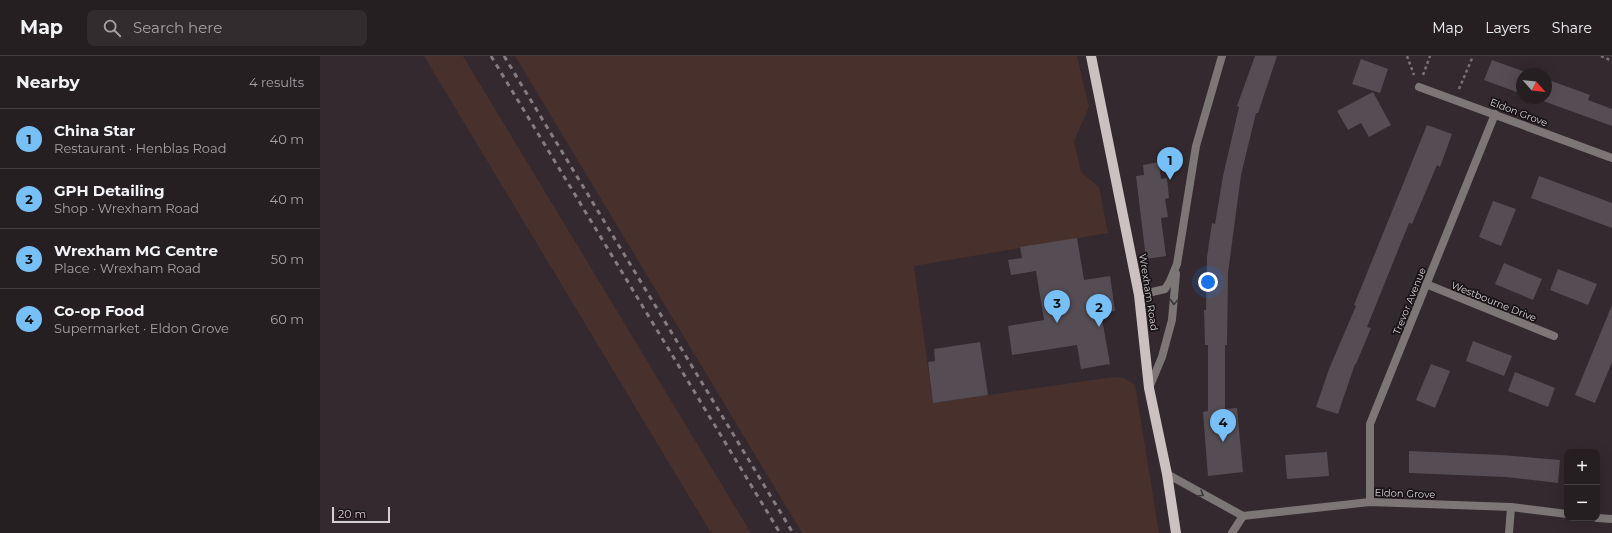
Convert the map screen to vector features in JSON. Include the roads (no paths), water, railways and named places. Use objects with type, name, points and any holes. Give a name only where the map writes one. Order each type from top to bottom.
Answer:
[{"type":"main road","name":"Wrexham Road","points":[[1091,56],[1139,295],[1149,388],[1167,474],[1176,533]]},
{"type":"street","points":[[1149,388],[1162,357],[1172,320],[1177,264],[1196,146],[1222,56]]},
{"type":"street","name":"Eldon Grove","points":[[1419,87],[1612,158]]},
{"type":"street","name":"Trevor Avenue","points":[[1370,502],[1370,424],[1495,114]]},
{"type":"street","points":[[1139,295],[1165,290],[1177,264]]},
{"type":"street","name":"Westbourne Drive","points":[[1426,284],[1554,336]]},
{"type":"street","points":[[1167,474],[1243,516],[1232,533]]},
{"type":"street","name":"Eldon Grove","points":[[1243,516],[1370,502],[1511,507],[1564,514]]},
{"type":"street","points":[[1509,533],[1511,507]]},
{"type":"street","points":[[1600,518],[1612,520]]},
{"type":"railway","points":[[491,56],[780,533]]},
{"type":"railway","points":[[504,56],[793,533]]},
{"type":"place","name":"China Star","points":[[1170,180]]},
{"type":"place","name":"Wrexham MG Centre","points":[[1057,323]]},
{"type":"place","name":"GPH Detailing","points":[[1099,327]]},
{"type":"place","name":"Co-op Food","points":[[1223,442]]}]
